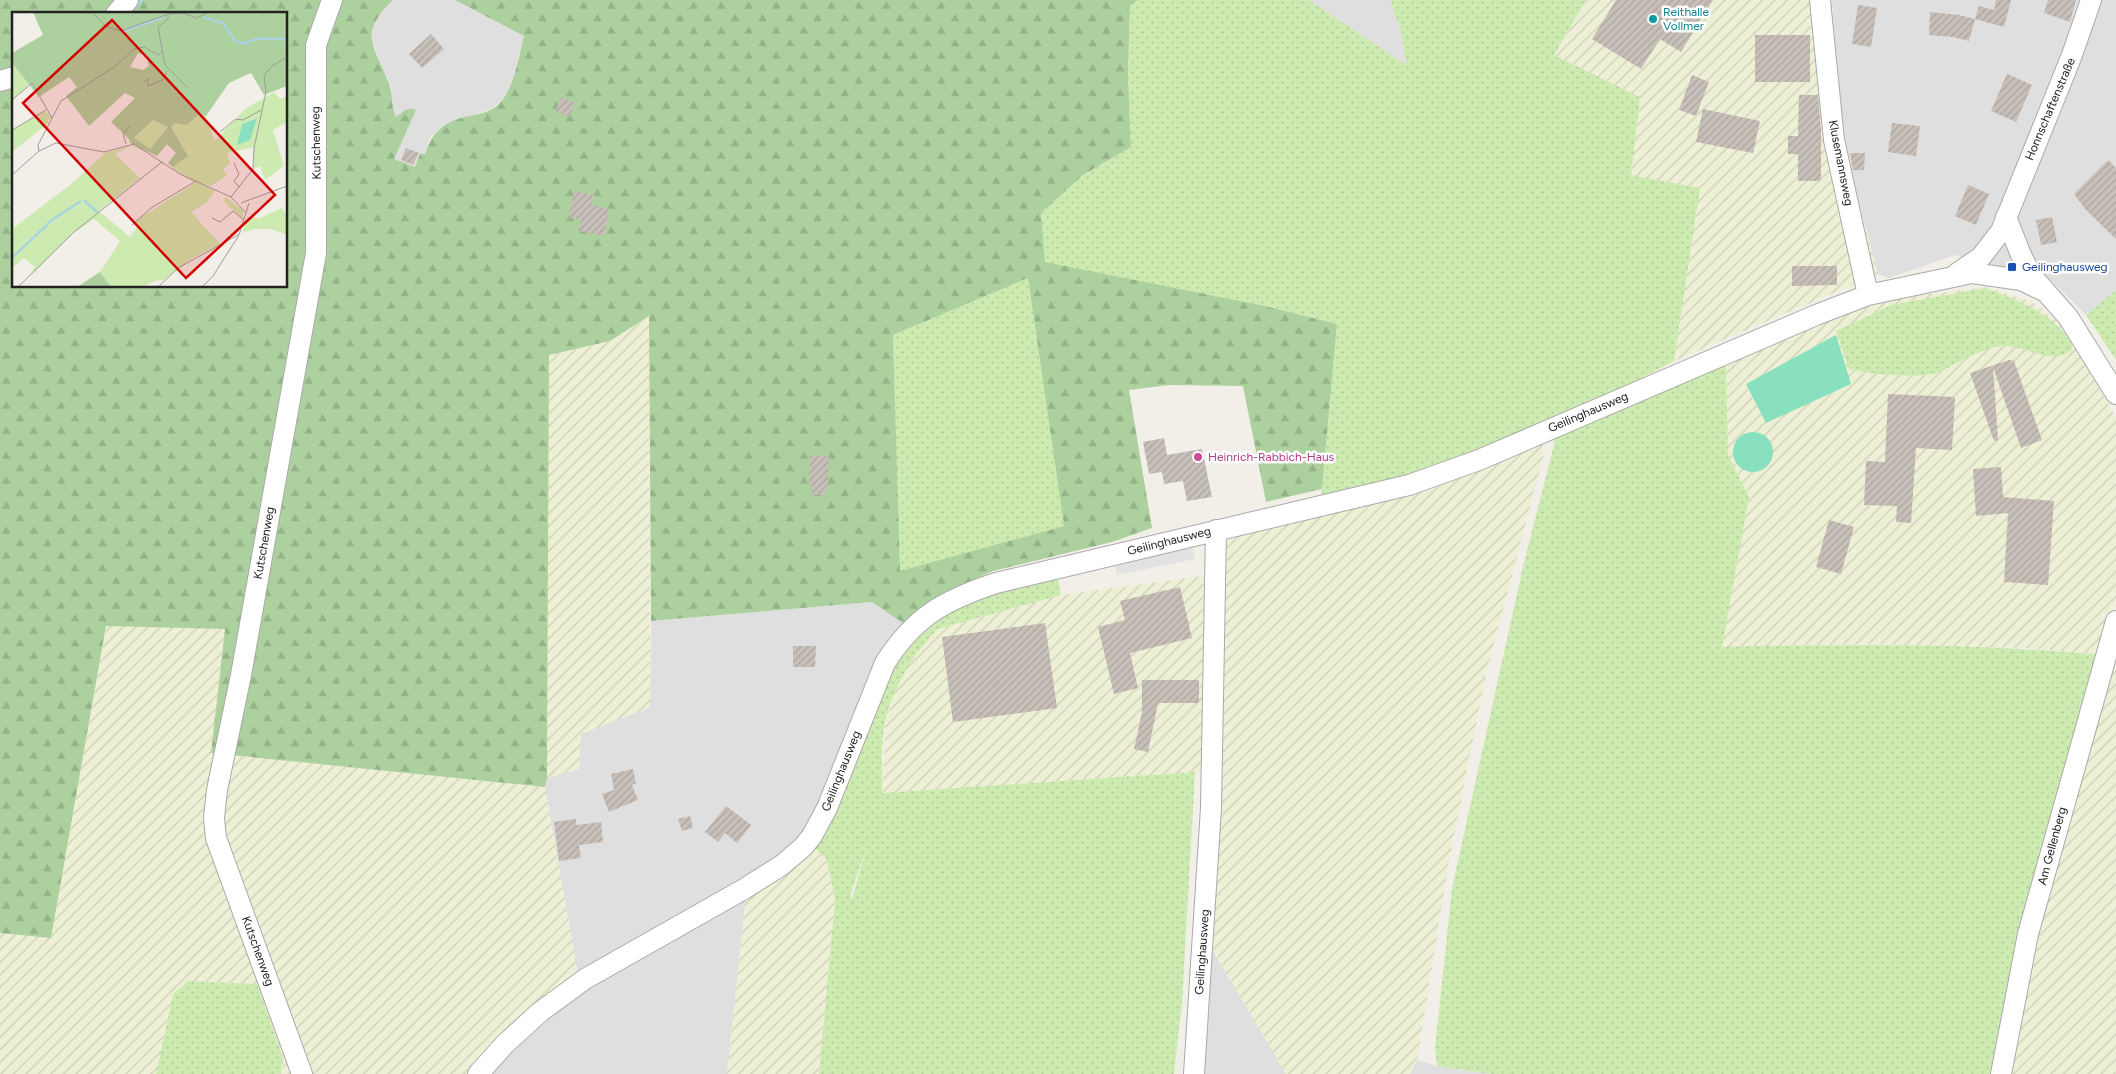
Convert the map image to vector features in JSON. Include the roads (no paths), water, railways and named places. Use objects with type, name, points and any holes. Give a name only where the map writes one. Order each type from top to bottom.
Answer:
[{"type":"street","points":[[118,12],[128,0]]},
{"type":"street","name":"Kutschenweg","points":[[302,1074],[216,838],[214,818],[217,790],[241,675],[316,253],[316,45],[332,0]]},
{"type":"street","name":"Klusemannsweg","points":[[1820,0],[1834,140],[1868,296]]},
{"type":"street","name":"Honnschaftenstraße","points":[[1991,246],[2006,217],[2072,55],[2091,0]]},
{"type":"street","points":[[2006,217],[2021,255],[2032,275],[2068,317],[2116,394]]},
{"type":"street","name":"Geilinghausweg","points":[[1954,275],[1981,257],[1991,246]]},
{"type":"street","name":"Geilinghausweg","points":[[478,1074],[505,1044],[540,1012],[585,979],[744,889],[782,865],[803,847],[812,836],[827,808],[886,663],[894,650],[920,620],[937,607],[964,594],[996,583],[1409,485],[1479,460],[1816,315],[1868,296],[1954,275],[1972,273],[2021,280],[2046,292]]},
{"type":"street","name":"Geilinghausweg","points":[[1194,1074],[1211,808],[1216,530]]},
{"type":"street","name":"Am Gellenberg","points":[[2001,1074],[2028,934],[2116,621]]},
{"type":"waterway","points":[[132,9],[141,0]]},
{"type":"place","name":"Reithalle Vollmer","points":[[1653,19]]},
{"type":"place","name":"Geilinghausweg","points":[[2012,267]]},
{"type":"place","name":"Heinrich-Rabbich-Haus","points":[[1198,457]]}]
